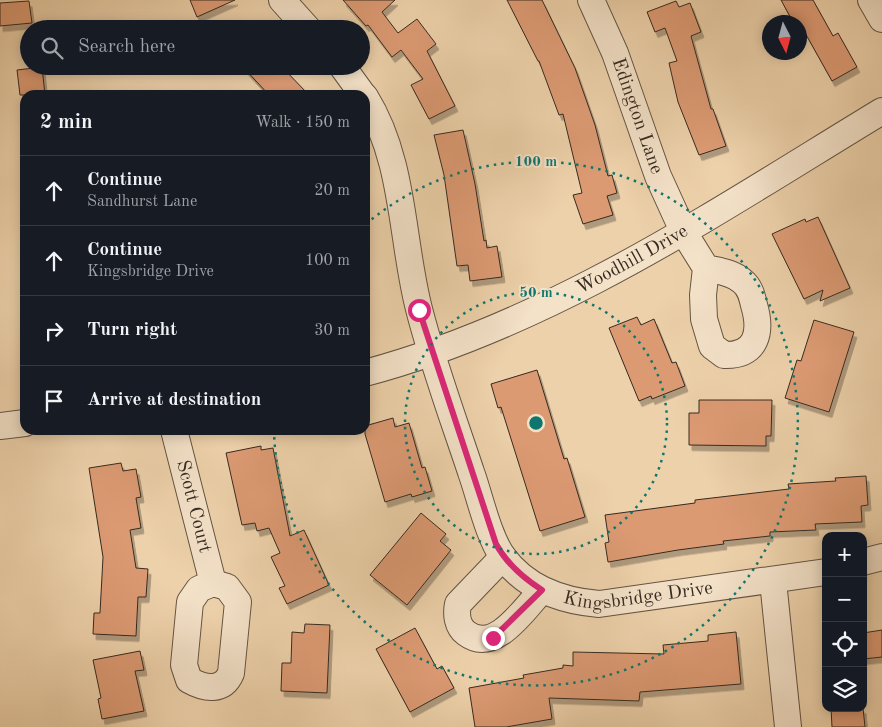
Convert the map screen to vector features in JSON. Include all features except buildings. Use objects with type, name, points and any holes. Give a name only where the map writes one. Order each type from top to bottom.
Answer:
[{"type":"street","points":[[282,0],[300,20]]},
{"type":"street","name":"Edington Lane","points":[[591,0],[615,53],[653,163],[683,231],[706,268]]},
{"type":"street","points":[[871,0],[882,19]]},
{"type":"street","name":"Kingsbridge Drive","points":[[349,75],[360,90]]},
{"type":"street","name":"Kingsbridge Drive","points":[[370,107],[382,130],[396,175],[416,295],[431,352],[487,520],[503,557],[518,572],[542,590],[573,602],[598,604],[822,573]]},
{"type":"street","name":"Woodhill Drive","points":[[370,370],[474,337],[551,304],[683,231],[882,111]]},
{"type":"street","points":[[0,426],[20,424]]},
{"type":"street","name":"Scott Court","points":[[175,435],[213,583]]},
{"type":"street","points":[[503,557],[458,604],[458,618],[465,632],[481,640],[493,638],[542,590]]},
{"type":"street","points":[[867,561],[882,557]]},
{"type":"street","points":[[773,581],[788,727]]},
{"type":"route","points":[[419,310],[431,352],[496,544],[503,557],[529,582],[542,590],[498,636],[493,638]]}]
